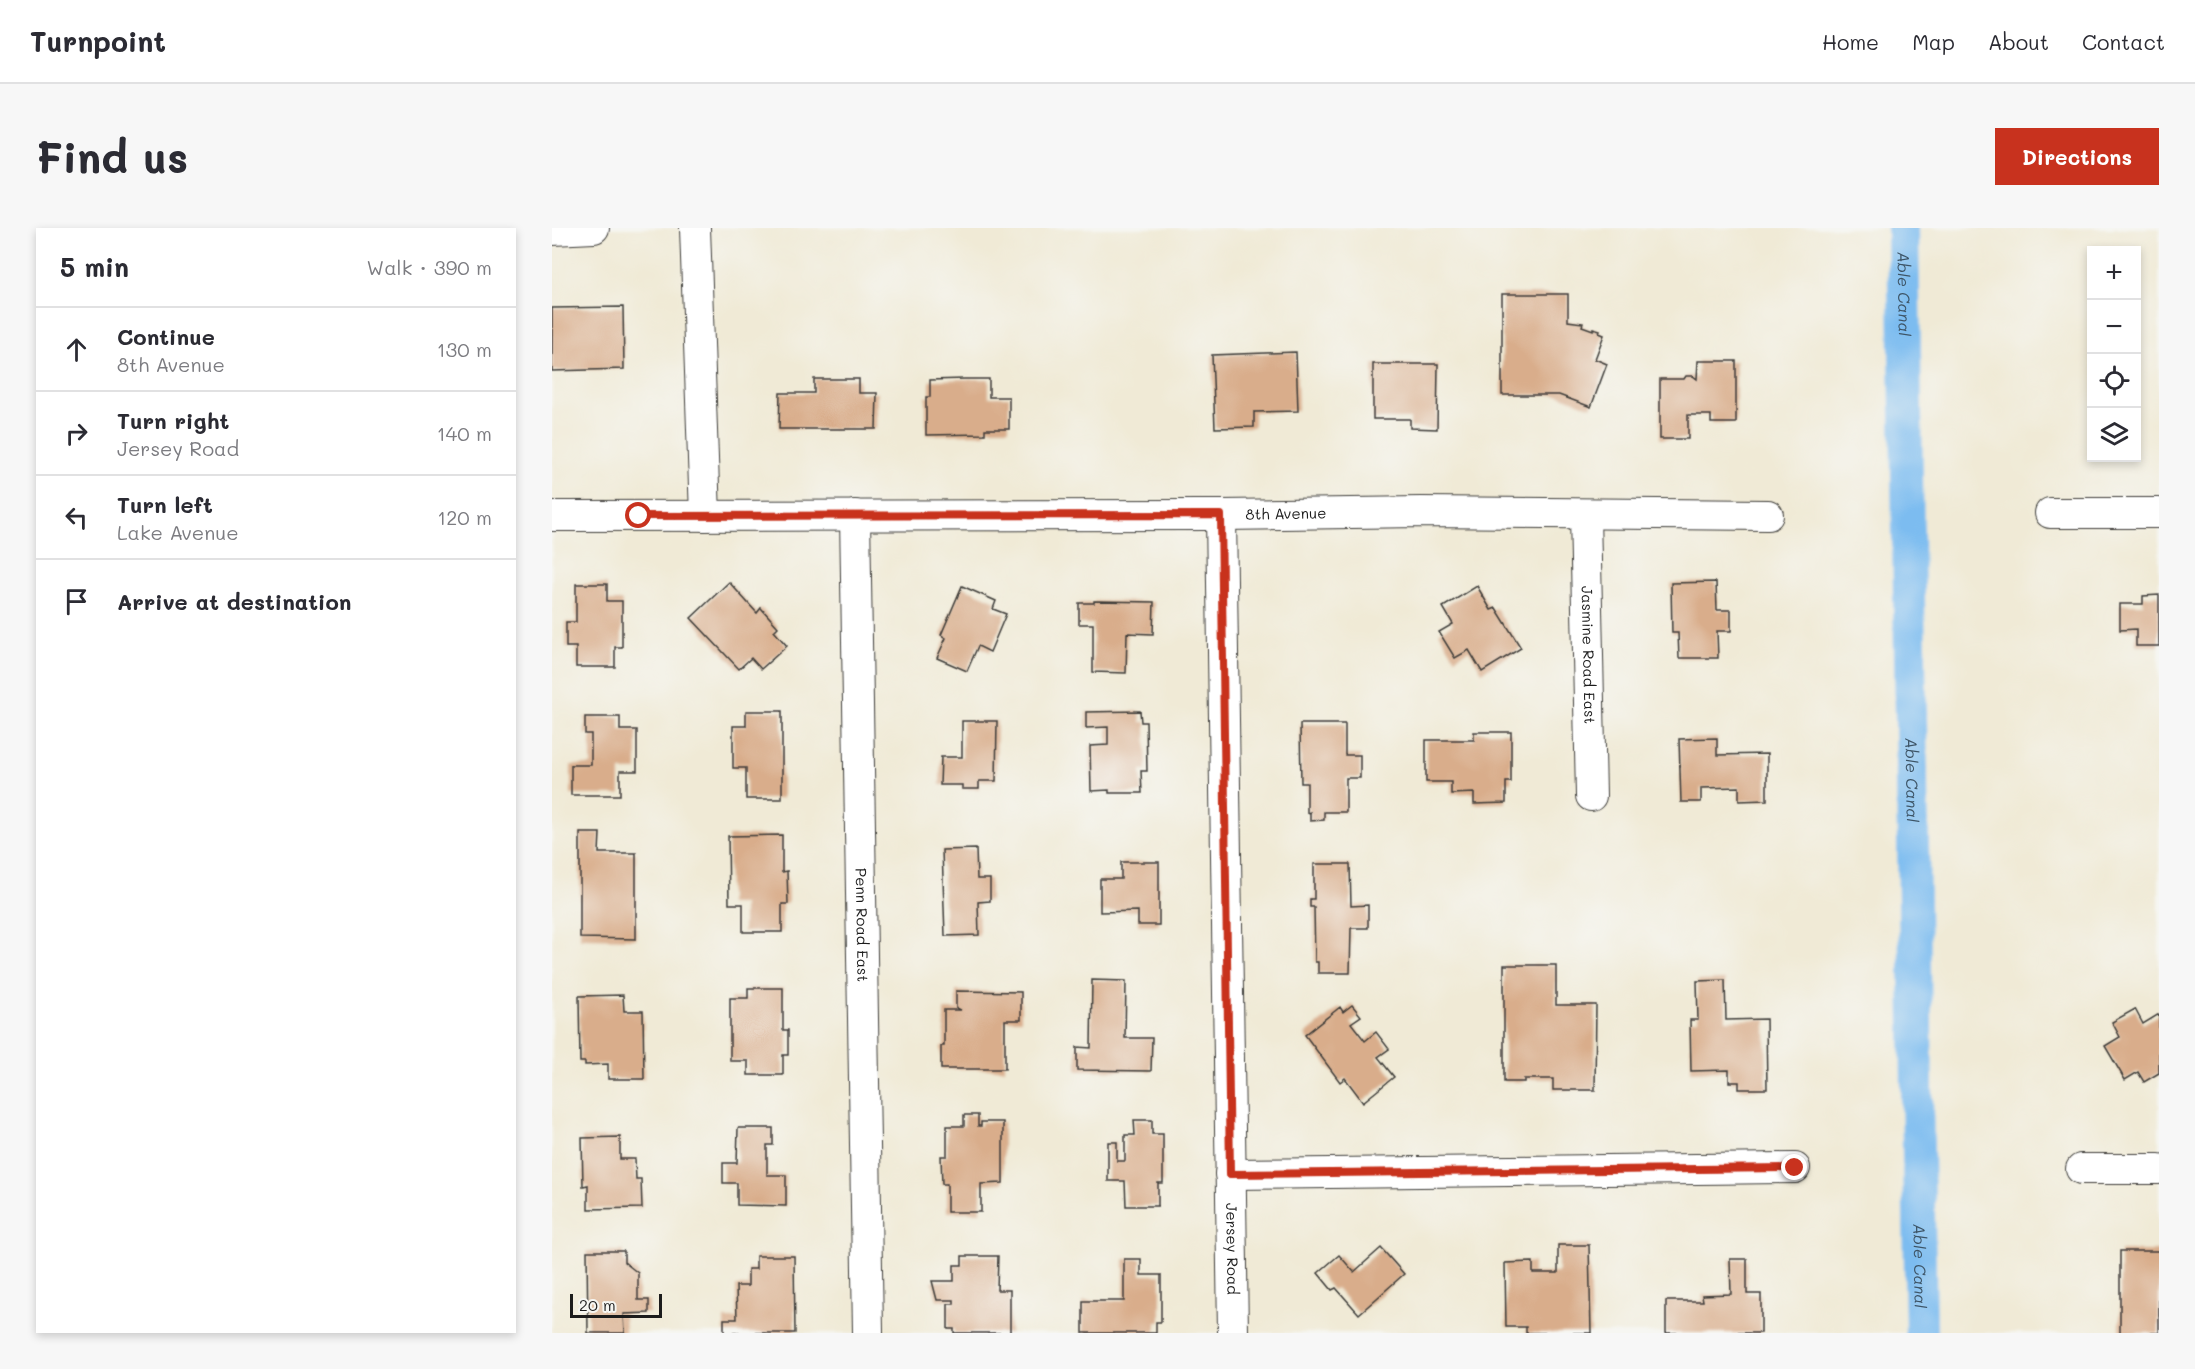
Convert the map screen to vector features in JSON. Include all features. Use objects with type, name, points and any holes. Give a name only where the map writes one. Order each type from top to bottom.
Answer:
[{"type":"street","points":[[552,230],[594,228]]},
{"type":"street","points":[[695,228],[705,516]]},
{"type":"street","name":"8th Avenue","points":[[552,516],[1221,515],[1421,512],[1768,515]]},
{"type":"street","points":[[2050,513],[2159,513]]},
{"type":"street","name":"Jasmine Road East","points":[[1585,514],[1591,796]]},
{"type":"street","name":"Penn Road East","points":[[855,515],[868,1333]]},
{"type":"street","name":"Jersey Road","points":[[1221,515],[1233,1333]]},
{"type":"street","points":[[1230,1174],[1795,1168]]},
{"type":"street","points":[[2081,1169],[2159,1169]]},
{"type":"building","points":[[1502,294],[1568,294],[1568,321],[1583,323],[1582,326],[1600,330],[1599,333],[1604,335],[1595,359],[1607,364],[1591,407],[1559,395],[1502,395]]},
{"type":"building","points":[[623,307],[624,369],[552,371],[552,308]]},
{"type":"building","points":[[1296,352],[1298,411],[1254,412],[1254,427],[1215,428],[1212,355]]},
{"type":"building","points":[[1698,361],[1736,361],[1736,423],[1711,423],[1711,415],[1688,415],[1688,439],[1660,439],[1660,379],[1684,379],[1686,376],[1693,376],[1697,379]]},
{"type":"building","points":[[1373,364],[1438,364],[1437,429],[1410,428],[1410,419],[1373,419]]},
{"type":"building","points":[[814,379],[859,379],[859,393],[877,393],[876,429],[779,429],[780,393],[814,393]]},
{"type":"building","points":[[989,379],[989,397],[1009,397],[1009,429],[985,429],[985,434],[926,435],[926,397],[930,397],[930,380]]},
{"type":"building","points":[[729,582],[757,613],[761,608],[778,627],[774,631],[787,646],[761,669],[751,658],[739,669],[691,618]]},
{"type":"building","points":[[1716,582],[1717,610],[1731,610],[1731,631],[1717,631],[1718,658],[1679,658],[1678,633],[1672,633],[1671,583]]},
{"type":"building","points":[[576,584],[607,584],[607,601],[622,601],[622,647],[615,647],[615,667],[576,667],[576,647],[566,647],[566,622],[576,622]]},
{"type":"building","points":[[962,586],[996,601],[993,609],[1006,614],[990,652],[978,646],[967,671],[937,658],[946,638],[941,635]]},
{"type":"building","points":[[1477,586],[1491,610],[1496,608],[1521,648],[1482,672],[1469,650],[1455,658],[1439,632],[1453,624],[1443,607]]},
{"type":"building","points":[[2159,595],[2159,646],[2136,646],[2136,629],[2120,630],[2120,604],[2143,604],[2143,596]]},
{"type":"building","points":[[1094,601],[1154,602],[1153,634],[1127,633],[1126,673],[1093,672],[1093,624],[1079,624],[1079,603],[1094,603]]},
{"type":"building","points":[[746,711],[782,711],[782,799],[746,799],[746,768],[733,768],[733,726],[746,726]]},
{"type":"building","points":[[1140,711],[1141,722],[1146,722],[1147,771],[1141,771],[1142,793],[1091,791],[1090,746],[1108,745],[1108,727],[1086,728],[1086,712]]},
{"type":"building","points":[[585,717],[620,717],[620,730],[637,730],[637,771],[620,771],[620,795],[571,795],[571,765],[591,765],[591,734],[585,734]]},
{"type":"building","points":[[962,721],[997,721],[996,781],[979,781],[979,789],[962,789],[962,785],[940,785],[941,757],[962,757]]},
{"type":"building","points":[[1300,724],[1345,724],[1345,755],[1360,755],[1360,778],[1346,778],[1346,812],[1324,812],[1324,820],[1310,821],[1310,812],[1307,813],[1307,783],[1301,783]]},
{"type":"building","points":[[1474,732],[1511,732],[1511,782],[1506,782],[1506,803],[1474,804],[1474,793],[1451,794],[1451,782],[1426,782],[1426,740],[1474,740]]},
{"type":"building","points":[[1717,738],[1717,755],[1767,754],[1767,800],[1739,801],[1739,787],[1701,788],[1701,802],[1681,802],[1679,739]]},
{"type":"building","points":[[580,833],[600,833],[599,853],[636,853],[636,939],[580,938]]},
{"type":"building","points":[[782,835],[782,872],[787,871],[788,904],[782,904],[782,932],[743,932],[743,904],[729,904],[728,836]]},
{"type":"building","points":[[976,849],[977,879],[990,879],[990,901],[978,902],[979,935],[945,936],[942,850]]},
{"type":"building","points":[[1121,862],[1159,862],[1159,925],[1138,925],[1138,911],[1100,912],[1100,879],[1121,879]]},
{"type":"building","points":[[1314,864],[1350,864],[1351,906],[1368,905],[1368,928],[1351,928],[1350,973],[1318,973],[1318,962],[1315,962],[1314,907],[1310,907],[1310,899],[1314,899]]},
{"type":"building","points":[[1504,965],[1556,965],[1556,1005],[1596,1005],[1595,1090],[1553,1090],[1553,1079],[1504,1082]]},
{"type":"building","points":[[1092,980],[1126,981],[1125,1038],[1152,1038],[1151,1071],[1077,1070],[1077,1047],[1091,1048]]},
{"type":"building","points":[[1725,980],[1726,1020],[1766,1019],[1767,1089],[1739,1089],[1739,1082],[1729,1082],[1729,1070],[1691,1071],[1690,1020],[1698,1020],[1697,981]]},
{"type":"building","points":[[748,988],[783,988],[783,1030],[788,1030],[788,1055],[783,1055],[783,1075],[748,1075],[748,1061],[730,1061],[730,998],[748,998]]},
{"type":"building","points":[[956,991],[1021,992],[1021,1020],[1005,1020],[1005,1069],[941,1069],[941,1046],[944,1046],[944,1010],[961,1010],[956,1008]]},
{"type":"building","points":[[623,995],[624,1011],[643,1011],[644,1079],[608,1079],[608,1064],[585,1065],[585,1062],[580,1062],[579,996]]},
{"type":"building","points":[[1352,1005],[1361,1016],[1351,1023],[1365,1041],[1376,1032],[1389,1049],[1378,1057],[1394,1077],[1363,1102],[1345,1078],[1340,1082],[1305,1035],[1340,1007],[1343,1012]]},
{"type":"building","points":[[2135,1009],[2143,1024],[2159,1014],[2159,1073],[2144,1082],[2138,1072],[2125,1080],[2105,1046],[2120,1037],[2112,1022]]},
{"type":"building","points":[[964,1115],[978,1115],[978,1126],[981,1126],[981,1122],[1003,1122],[1003,1183],[981,1184],[981,1212],[947,1212],[947,1184],[942,1184],[941,1156],[947,1156],[947,1126],[964,1126]]},
{"type":"building","points":[[1134,1120],[1152,1120],[1152,1134],[1163,1134],[1163,1183],[1158,1183],[1158,1206],[1126,1206],[1125,1181],[1108,1181],[1108,1142],[1117,1142],[1117,1161],[1125,1161],[1125,1135],[1135,1135]]},
{"type":"building","points":[[738,1128],[773,1128],[773,1145],[767,1145],[767,1175],[786,1175],[786,1206],[737,1205],[737,1183],[723,1183],[723,1163],[737,1163]]},
{"type":"building","points":[[620,1137],[620,1159],[635,1159],[636,1179],[641,1179],[642,1208],[588,1209],[588,1185],[583,1186],[582,1138]]},
{"type":"building","points":[[1558,1245],[1589,1245],[1591,1333],[1526,1333],[1526,1327],[1506,1327],[1505,1263],[1533,1262],[1533,1273],[1558,1273]]},
{"type":"building","points":[[1381,1248],[1404,1274],[1359,1314],[1336,1288],[1332,1290],[1318,1273],[1339,1255],[1354,1272]]},
{"type":"building","points":[[587,1251],[624,1251],[624,1262],[638,1273],[638,1300],[649,1300],[649,1313],[624,1314],[625,1333],[588,1333]]},
{"type":"building","points":[[2120,1251],[2159,1251],[2159,1333],[2120,1333]]},
{"type":"building","points":[[756,1256],[794,1256],[795,1333],[724,1333],[724,1319],[737,1319],[736,1286],[748,1286],[748,1269],[756,1269]]},
{"type":"building","points":[[962,1256],[998,1256],[997,1290],[1010,1290],[1010,1333],[954,1333],[954,1329],[948,1329],[948,1304],[954,1304],[954,1300],[937,1300],[932,1281],[954,1281],[954,1265],[962,1265]]},
{"type":"building","points":[[1124,1259],[1141,1259],[1141,1275],[1161,1275],[1161,1322],[1156,1322],[1156,1333],[1083,1333],[1083,1301],[1124,1301]]},
{"type":"building","points":[[1730,1259],[1747,1259],[1747,1294],[1761,1294],[1761,1333],[1666,1333],[1666,1301],[1703,1301],[1702,1295],[1731,1294]]},
{"type":"waterway","name":"Able Canal","points":[[1903,228],[1921,1333]]},
{"type":"route","points":[[639,516],[1221,515],[1230,1174],[1795,1168]]}]
